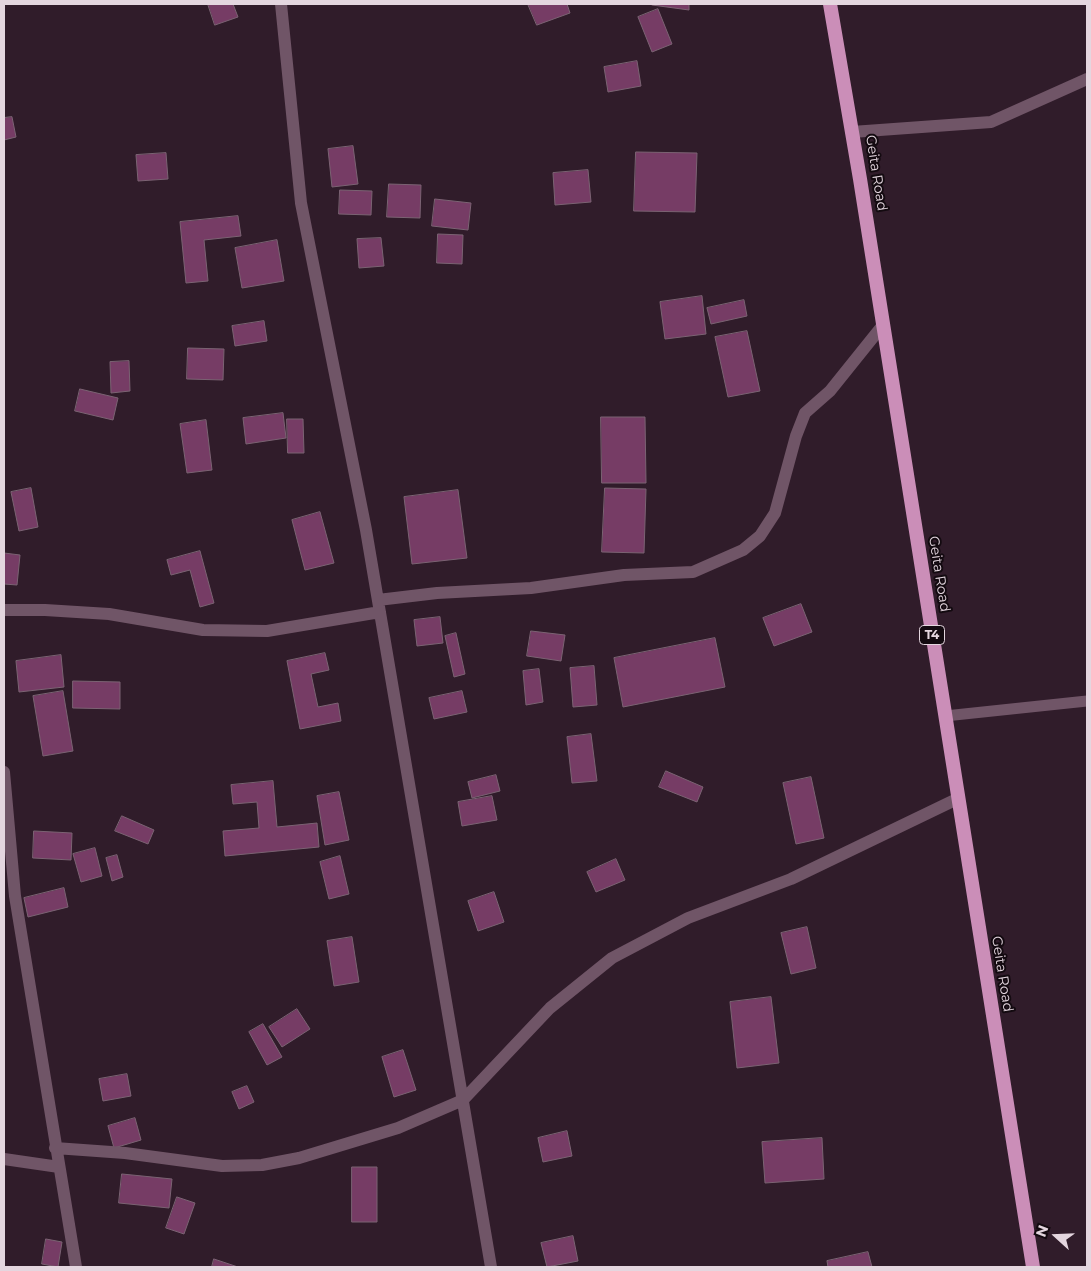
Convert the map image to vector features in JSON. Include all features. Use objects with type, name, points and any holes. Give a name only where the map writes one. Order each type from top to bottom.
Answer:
[{"type":"highway","name":"Geita Road","points":[[830,4],[883,324],[957,799],[1033,1267]]},
{"type":"street","points":[[281,4],[301,203],[366,530],[491,1267]]},
{"type":"street","points":[[852,132],[990,122],[1087,79]]},
{"type":"street","points":[[4,610],[45,610],[109,614],[203,630],[267,631],[437,593],[531,588],[624,575],[693,572],[743,550],[760,536],[776,513],[796,436],[805,413],[830,391],[883,324]]},
{"type":"street","points":[[4,772],[15,896],[76,1267]]},
{"type":"street","points":[[55,1148],[125,1153],[222,1166],[262,1165],[300,1158],[398,1128],[463,1100],[550,1008],[612,958],[688,918],[791,879],[957,799]]},
{"type":"street","points":[[4,1159],[59,1167]]},
{"type":"lane","points":[[945,716],[1087,701]]},
{"type":"building","points":[[208,4],[233,4],[238,17],[215,25]]},
{"type":"building","points":[[528,4],[567,4],[570,13],[537,25]]},
{"type":"building","points":[[689,4],[689,10],[652,5]]},
{"type":"building","points":[[658,9],[672,44],[652,52],[638,17]]},
{"type":"building","points":[[637,61],[641,86],[608,92],[604,67]]},
{"type":"building","points":[[12,117],[16,137],[4,140],[4,118]]},
{"type":"building","points":[[353,146],[358,184],[332,187],[328,149]]},
{"type":"building","points":[[636,152],[697,153],[695,212],[634,211]]},
{"type":"building","points":[[166,153],[168,179],[138,181],[136,155]]},
{"type":"building","points":[[588,170],[591,202],[555,205],[553,173]]},
{"type":"building","points":[[389,184],[421,185],[420,218],[387,217]]},
{"type":"building","points":[[340,190],[372,191],[371,215],[339,214]]},
{"type":"building","points":[[435,199],[471,203],[468,230],[432,226]]},
{"type":"building","points":[[238,216],[241,236],[204,240],[208,281],[186,283],[180,222]]},
{"type":"building","points":[[438,234],[463,235],[462,264],[437,263]]},
{"type":"building","points":[[381,238],[384,266],[359,268],[357,239]]},
{"type":"building","points":[[277,240],[284,281],[242,288],[235,248]]},
{"type":"building","points":[[702,296],[706,334],[665,339],[660,302]]},
{"type":"building","points":[[744,300],[747,316],[711,324],[707,308]]},
{"type":"building","points":[[264,321],[267,341],[235,346],[232,326]]},
{"type":"building","points":[[747,331],[760,391],[728,397],[715,337]]},
{"type":"building","points":[[188,348],[224,349],[223,380],[187,379]]},
{"type":"building","points":[[129,361],[130,391],[111,393],[110,362]]},
{"type":"building","points":[[80,389],[118,398],[113,420],[75,411]]},
{"type":"building","points":[[283,413],[286,438],[246,444],[243,418]]},
{"type":"building","points":[[601,417],[645,417],[646,483],[602,483]]},
{"type":"building","points":[[287,419],[303,419],[304,453],[288,453]]},
{"type":"building","points":[[206,420],[212,470],[187,473],[180,424]]},
{"type":"building","points":[[31,488],[38,527],[19,531],[11,492]]},
{"type":"building","points":[[605,488],[646,489],[644,553],[602,552]]},
{"type":"building","points":[[458,490],[467,558],[412,564],[404,497]]},
{"type":"building","points":[[320,512],[334,563],[305,570],[292,520]]},
{"type":"building","points":[[200,551],[214,603],[200,607],[190,570],[171,575],[167,560]]},
{"type":"building","points":[[4,553],[20,555],[17,585],[4,584]]},
{"type":"building","points":[[801,604],[812,632],[774,646],[763,618]]},
{"type":"building","points":[[440,617],[443,643],[417,646],[414,620]]},
{"type":"building","points":[[531,631],[565,635],[561,661],[527,656]]},
{"type":"building","points":[[456,633],[465,674],[454,677],[445,636]]},
{"type":"building","points":[[715,638],[725,687],[623,707],[614,658]]},
{"type":"building","points":[[325,653],[329,670],[311,674],[318,707],[338,703],[341,721],[300,729],[287,661]]},
{"type":"building","points":[[61,655],[64,687],[19,692],[16,661]]},
{"type":"building","points":[[594,666],[597,705],[573,707],[570,668]]},
{"type":"building","points":[[539,669],[543,702],[526,705],[523,671]]},
{"type":"building","points":[[73,681],[120,682],[120,709],[73,708]]},
{"type":"building","points":[[63,691],[73,751],[43,756],[33,696]]},
{"type":"building","points":[[462,691],[467,712],[434,719],[429,698]]},
{"type":"building","points":[[591,734],[597,781],[572,783],[567,737]]},
{"type":"building","points":[[666,771],[703,787],[697,802],[659,787]]},
{"type":"building","points":[[496,775],[500,791],[472,798],[468,782]]},
{"type":"building","points":[[811,777],[824,838],[796,844],[783,783]]},
{"type":"building","points":[[273,781],[277,827],[317,823],[319,847],[225,856],[223,831],[259,828],[257,802],[233,804],[231,785]]},
{"type":"building","points":[[339,792],[349,840],[325,845],[317,796]]},
{"type":"building","points":[[492,796],[497,820],[462,826],[458,802]]},
{"type":"building","points":[[122,816],[154,830],[148,844],[115,831]]},
{"type":"building","points":[[34,831],[72,833],[71,860],[33,858]]},
{"type":"building","points":[[95,848],[102,876],[81,882],[73,854]]},
{"type":"building","points":[[117,855],[123,877],[112,881],[106,858]]},
{"type":"building","points":[[340,856],[349,894],[329,899],[320,862]]},
{"type":"building","points":[[616,859],[625,880],[596,892],[587,872]]},
{"type":"building","points":[[64,888],[68,907],[28,917],[24,898]]},
{"type":"building","points":[[494,892],[504,922],[478,931],[468,901]]},
{"type":"building","points":[[807,927],[816,968],[791,974],[781,933]]},
{"type":"building","points":[[352,937],[359,982],[334,986],[327,941]]},
{"type":"building","points":[[771,997],[779,1063],[737,1068],[730,1002]]},
{"type":"building","points":[[297,1009],[310,1029],[282,1047],[269,1027]]},
{"type":"building","points":[[263,1024],[282,1057],[267,1065],[249,1032]]},
{"type":"building","points":[[403,1050],[416,1090],[394,1097],[382,1057]]},
{"type":"building","points":[[127,1074],[131,1096],[103,1101],[99,1079]]},
{"type":"building","points":[[247,1086],[254,1102],[239,1109],[232,1092]]},
{"type":"building","points":[[135,1118],[141,1140],[114,1148],[108,1126]]},
{"type":"building","points":[[567,1131],[572,1156],[543,1162],[538,1138]]},
{"type":"building","points":[[822,1138],[824,1179],[765,1183],[762,1142]]},
{"type":"building","points":[[352,1167],[377,1167],[377,1222],[352,1222]]},
{"type":"building","points":[[122,1174],[172,1179],[169,1208],[119,1203]]},
{"type":"building","points":[[177,1197],[195,1203],[184,1234],[166,1228]]},
{"type":"building","points":[[573,1236],[578,1261],[547,1267],[541,1243]]},
{"type":"building","points":[[46,1239],[62,1242],[58,1267],[42,1264]]},
{"type":"building","points":[[868,1252],[872,1267],[828,1267],[827,1261]]},
{"type":"building","points":[[214,1259],[238,1267],[212,1267]]}]
